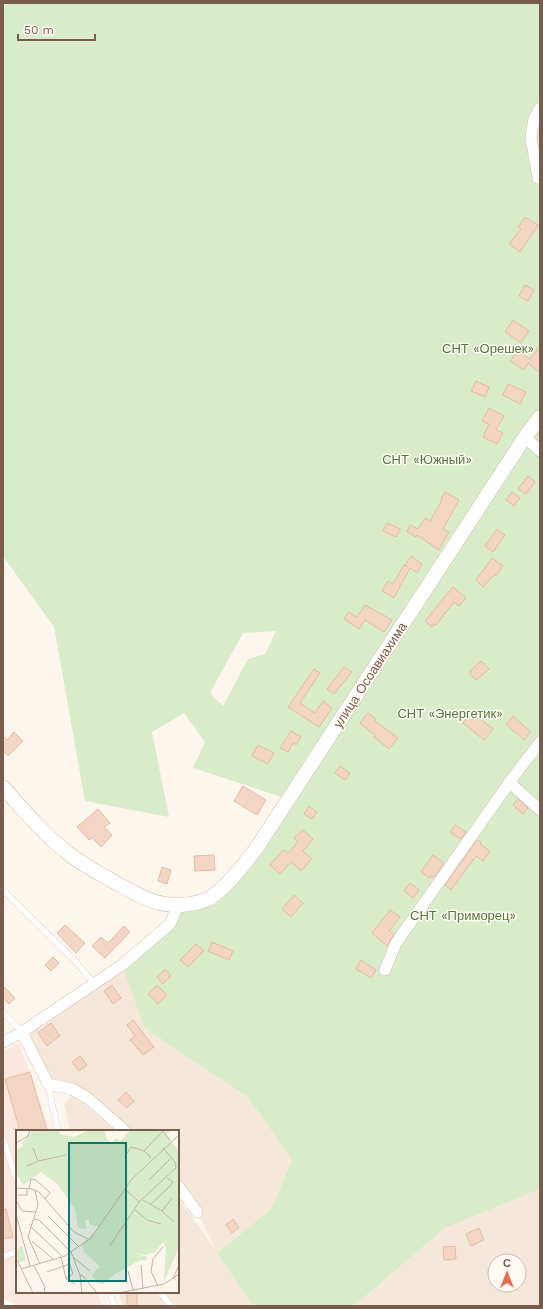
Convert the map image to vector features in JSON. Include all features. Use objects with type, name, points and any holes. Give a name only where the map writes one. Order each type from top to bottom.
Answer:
[{"type":"street","points":[[538,178],[531,137],[534,119],[540,108]]},
{"type":"street","name":"улица Осоавиахима","points":[[3,787],[28,816],[70,855],[95,871],[152,902],[167,906],[178,906],[195,904],[210,898],[234,876],[256,849],[540,416]]},
{"type":"street","points":[[525,437],[540,451]]},
{"type":"street","points":[[385,970],[396,943],[509,782],[540,742]]},
{"type":"street","points":[[509,782],[540,810]]},
{"type":"street","points":[[3,1042],[22,1032],[122,965],[170,924],[178,906]]},
{"type":"street","points":[[22,1032],[48,1084],[72,1089],[89,1099],[123,1130]]},
{"type":"street","points":[[179,1187],[197,1212]]},
{"type":"lane","points":[[3,890],[76,962],[94,983]]},
{"type":"lane","points":[[3,1012],[22,1032]]},
{"type":"lane","points":[[48,1084],[58,1130]]},
{"type":"lane","points":[[3,1139],[4,1146],[16,1177]]},
{"type":"lane","points":[[3,1257],[16,1251]]},
{"type":"lane","points":[[110,1293],[114,1306]]},
{"type":"lane","points":[[161,1293],[171,1306]]},
{"type":"lane","points":[[3,1301],[12,1306]]},
{"type":"shaded area","points":[[122,965],[144,1027],[247,1096],[292,1160],[271,1209],[217,1253],[253,1306],[122,1306],[119,1293],[179,1293],[179,1200],[216,1250],[197,1212],[179,1187],[179,1130],[124,1130],[89,1099],[48,1084],[22,1032]]},
{"type":"shaded area","points":[[19,1043],[50,1130],[16,1130],[16,1293],[98,1293],[101,1306],[3,1306],[3,1051]]},
{"type":"shaded area","points":[[73,1095],[114,1130],[70,1130],[64,1104]]},
{"type":"shaded area","points":[[540,1189],[540,1306],[354,1306],[445,1228]]},
{"type":"green space","points":[[3,3],[540,3],[540,1189],[445,1228],[354,1306],[253,1306],[217,1253],[271,1209],[292,1160],[247,1096],[144,1027],[122,965],[170,924],[178,906],[210,898],[288,799],[193,768],[205,742],[184,713],[152,732],[169,817],[85,801],[54,627],[3,556]],"holes":[[[276,631],[265,654],[248,659],[223,706],[210,693],[243,633]]]},
{"type":"building","points":[[525,217],[538,225],[520,252],[509,244],[521,229],[518,227]]},
{"type":"building","points":[[525,285],[534,290],[528,301],[519,296]]},
{"type":"building","points":[[513,320],[529,331],[521,343],[505,332]]},
{"type":"building","points":[[540,346],[540,373],[528,363],[524,370],[510,361],[518,351],[530,359]]},
{"type":"building","points":[[476,381],[489,387],[485,397],[471,391]]},
{"type":"building","points":[[508,384],[526,392],[520,404],[503,395]]},
{"type":"building","points":[[489,408],[504,416],[496,430],[503,433],[497,444],[483,437],[489,424],[482,421]]},
{"type":"building","points":[[528,476],[535,482],[526,494],[518,489]]},
{"type":"building","points":[[445,492],[459,500],[443,529],[449,532],[439,550],[417,535],[416,537],[407,532],[410,525],[418,529],[425,518],[430,521]]},
{"type":"building","points":[[512,492],[520,498],[514,506],[506,500]]},
{"type":"building","points":[[387,523],[400,529],[396,537],[383,531]]},
{"type":"building","points":[[497,529],[505,535],[493,552],[485,546]]},
{"type":"building","points":[[411,556],[422,564],[417,573],[410,568],[394,598],[382,591],[388,581],[393,584],[404,565],[408,567],[405,565]]},
{"type":"building","points":[[492,558],[503,566],[496,576],[495,574],[483,587],[476,580]]},
{"type":"building","points":[[453,587],[466,598],[459,606],[454,602],[436,625],[434,624],[432,627],[425,621]]},
{"type":"building","points":[[365,605],[392,620],[384,632],[365,620],[359,629],[344,619],[348,612],[357,617]]},
{"type":"building","points":[[481,661],[489,669],[476,680],[469,672]]},
{"type":"building","points":[[344,667],[352,672],[334,694],[327,689]]},
{"type":"building","points":[[314,669],[320,673],[300,703],[315,713],[323,701],[332,708],[319,727],[288,707]]},
{"type":"building","points":[[472,712],[493,729],[484,740],[463,723]]},
{"type":"building","points":[[368,713],[376,719],[375,721],[398,738],[389,749],[360,723]]},
{"type":"building","points":[[513,716],[531,732],[524,740],[506,724]]},
{"type":"building","points":[[291,731],[301,737],[296,745],[293,743],[288,752],[280,748]]},
{"type":"building","points":[[14,732],[23,741],[8,756],[3,751],[3,736],[7,740]]},
{"type":"building","points":[[258,745],[274,753],[268,764],[252,756]]},
{"type":"building","points":[[340,766],[350,773],[345,780],[335,773]]},
{"type":"building","points":[[243,786],[266,800],[257,815],[234,801]]},
{"type":"building","points":[[518,799],[528,808],[523,814],[513,805]]},
{"type":"building","points":[[309,806],[317,812],[312,819],[304,814]]},
{"type":"building","points":[[98,809],[110,823],[104,827],[112,835],[101,847],[92,838],[89,840],[77,827]]},
{"type":"building","points":[[455,825],[466,832],[461,839],[450,832]]},
{"type":"building","points":[[303,830],[313,839],[303,851],[312,859],[301,871],[291,862],[280,874],[270,865],[283,850],[288,853],[298,842],[294,838]]},
{"type":"building","points":[[477,840],[490,851],[483,861],[476,856],[451,890],[445,885]]},
{"type":"building","points":[[214,855],[215,870],[195,871],[194,856]]},
{"type":"building","points":[[433,855],[444,863],[434,877],[431,876],[430,878],[421,872]]},
{"type":"building","points":[[162,867],[171,870],[167,884],[158,881]]},
{"type":"building","points":[[410,883],[419,890],[413,898],[404,891]]},
{"type":"building","points":[[294,895],[303,903],[291,917],[282,909]]},
{"type":"building","points":[[390,910],[400,917],[389,931],[394,934],[387,946],[372,933]]},
{"type":"building","points":[[65,925],[85,943],[76,953],[57,933]]},
{"type":"building","points":[[124,926],[130,932],[105,958],[92,946],[101,937],[108,943]]},
{"type":"building","points":[[212,942],[233,951],[229,960],[208,951]]},
{"type":"building","points":[[196,944],[204,951],[188,967],[180,960]]},
{"type":"building","points":[[53,957],[59,963],[51,971],[45,965]]},
{"type":"building","points":[[361,960],[376,970],[371,978],[356,969]]},
{"type":"building","points":[[165,969],[171,976],[163,984],[157,977]]},
{"type":"building","points":[[112,985],[121,998],[113,1004],[104,991]]},
{"type":"building","points":[[157,985],[167,995],[158,1004],[148,994]]},
{"type":"building","points":[[3,986],[15,998],[9,1004],[3,998]]},
{"type":"building","points":[[133,1020],[154,1047],[143,1055],[130,1040],[135,1036],[127,1025]]},
{"type":"building","points":[[51,1023],[60,1036],[47,1046],[38,1033]]},
{"type":"building","points":[[80,1056],[87,1065],[79,1071],[72,1062]]},
{"type":"building","points":[[30,1072],[47,1130],[20,1130],[5,1079]]},
{"type":"building","points":[[126,1092],[134,1101],[127,1108],[118,1100]]},
{"type":"building","points":[[6,1209],[13,1237],[3,1239],[3,1210]]},
{"type":"building","points":[[233,1219],[239,1228],[232,1233],[226,1225]]},
{"type":"building","points":[[479,1228],[484,1240],[471,1246],[466,1234]]},
{"type":"building","points":[[455,1246],[456,1259],[444,1260],[443,1247]]},
{"type":"building","points":[[127,1293],[137,1293],[137,1306],[127,1306]]},
{"type":"park label","name":"СНТ «Орешек»","points":[[488,348]]},
{"type":"park label","name":"СНТ «Южный»","points":[[427,459]]},
{"type":"park label","name":"СНТ «Энергетик»","points":[[450,713]]},
{"type":"park label","name":"СНТ «Приморец»","points":[[463,915]]}]
